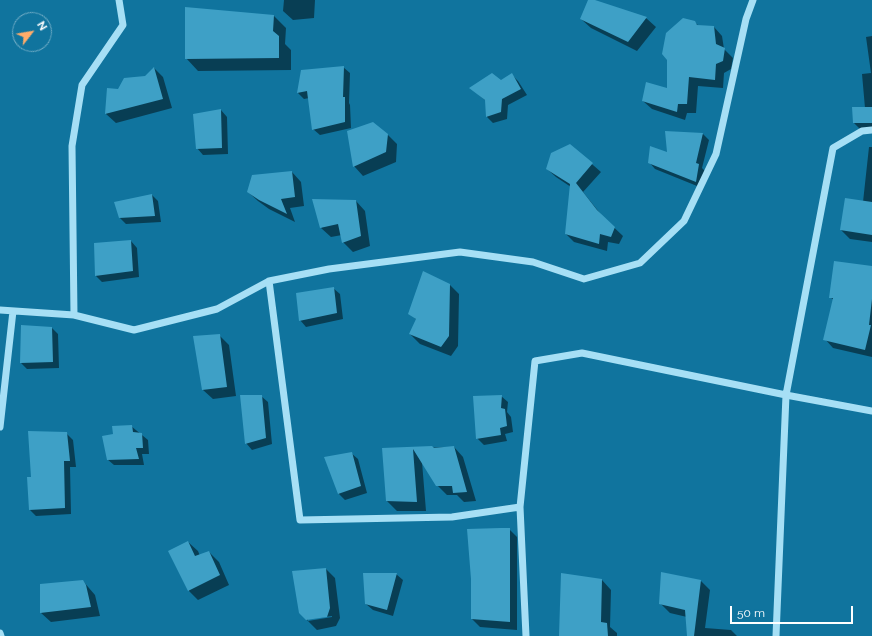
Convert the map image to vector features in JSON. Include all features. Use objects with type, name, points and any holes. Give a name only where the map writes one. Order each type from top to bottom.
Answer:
[{"type":"street","points":[[74,315],[72,146],[82,85],[123,25],[119,0]]},
{"type":"street","points":[[0,310],[74,315],[134,330],[217,310],[269,281],[328,269],[460,252],[533,262],[584,279],[640,263],[684,221],[716,154],[746,19],[753,0]]},
{"type":"street","points":[[776,636],[786,395],[833,148],[862,131],[872,130]]},
{"type":"street","points":[[269,281],[300,520],[452,517],[520,507]]},
{"type":"street","points":[[0,427],[13,311]]},
{"type":"street","points":[[526,636],[520,507],[535,361],[582,354],[872,411]]},
{"type":"building","points":[[588,0],[595,0],[647,17],[628,42],[580,19]]},
{"type":"building","points":[[185,7],[274,15],[273,31],[279,36],[279,58],[185,59]]},
{"type":"building","points":[[683,18],[695,21],[697,25],[714,26],[716,44],[725,48],[723,61],[716,64],[715,80],[689,77],[687,104],[678,104],[677,112],[642,101],[646,82],[667,88],[667,60],[662,54],[666,33]]},
{"type":"building","points":[[344,66],[343,97],[345,97],[345,122],[312,130],[307,91],[297,93],[301,70]]},
{"type":"building","points":[[154,67],[163,99],[105,114],[107,88],[118,89],[124,78],[145,76]]},
{"type":"building","points":[[492,73],[501,80],[512,73],[521,89],[502,99],[501,112],[486,117],[485,100],[469,88]]},
{"type":"building","points":[[852,107],[872,107],[872,123],[853,123]]},
{"type":"building","points":[[221,109],[222,148],[196,149],[193,114]]},
{"type":"building","points":[[373,122],[388,134],[386,152],[353,167],[347,131]]},
{"type":"building","points":[[665,131],[703,133],[696,163],[699,164],[696,182],[648,163],[650,146],[667,152]]},
{"type":"building","points":[[570,144],[593,163],[576,183],[597,210],[615,227],[611,237],[600,234],[599,244],[565,234],[570,184],[546,169],[551,153]]},
{"type":"building","points":[[292,171],[295,197],[281,199],[287,214],[259,200],[247,192],[252,175]]},
{"type":"building","points":[[152,194],[155,216],[119,218],[114,202]]},
{"type":"building","points":[[845,198],[872,202],[872,235],[840,230]]},
{"type":"building","points":[[312,199],[356,200],[361,236],[342,243],[338,224],[320,228]]},
{"type":"building","points":[[131,240],[133,271],[95,276],[94,243]]},
{"type":"building","points":[[834,261],[872,266],[872,299],[869,325],[871,325],[865,350],[823,340],[833,298],[829,298]]},
{"type":"building","points":[[423,271],[450,284],[449,336],[441,347],[409,334],[416,319],[408,314]]},
{"type":"building","points":[[334,287],[337,313],[299,321],[296,293]]},
{"type":"building","points":[[21,325],[52,327],[53,362],[20,363]]},
{"type":"building","points":[[220,334],[227,387],[202,390],[193,336]]},
{"type":"building","points":[[240,395],[262,395],[266,438],[245,444]]},
{"type":"building","points":[[502,395],[501,408],[505,409],[507,426],[500,428],[501,435],[476,439],[473,396]]},
{"type":"building","points":[[132,425],[133,432],[142,433],[143,448],[136,448],[139,459],[107,460],[102,436],[113,434],[112,426]]},
{"type":"building","points":[[28,431],[67,432],[70,461],[64,461],[65,508],[29,510],[27,477],[31,477]]},
{"type":"building","points":[[432,446],[434,448],[454,446],[467,492],[453,493],[452,486],[436,486],[413,449],[417,502],[386,501],[382,448]]},
{"type":"building","points":[[352,452],[361,486],[338,494],[324,457]]},
{"type":"building","points":[[510,528],[510,622],[471,619],[471,579],[467,529]]},
{"type":"building","points":[[188,541],[195,556],[209,551],[220,575],[188,591],[168,551]]},
{"type":"building","points":[[326,568],[330,608],[327,617],[306,620],[299,613],[292,571]]},
{"type":"building","points":[[661,572],[701,580],[694,636],[687,636],[685,610],[659,604]]},
{"type":"building","points":[[363,573],[397,573],[387,610],[365,604]]},
{"type":"building","points":[[561,573],[602,579],[601,622],[607,623],[608,636],[559,636]]},
{"type":"building","points":[[83,580],[86,585],[91,607],[40,613],[40,584]]}]
